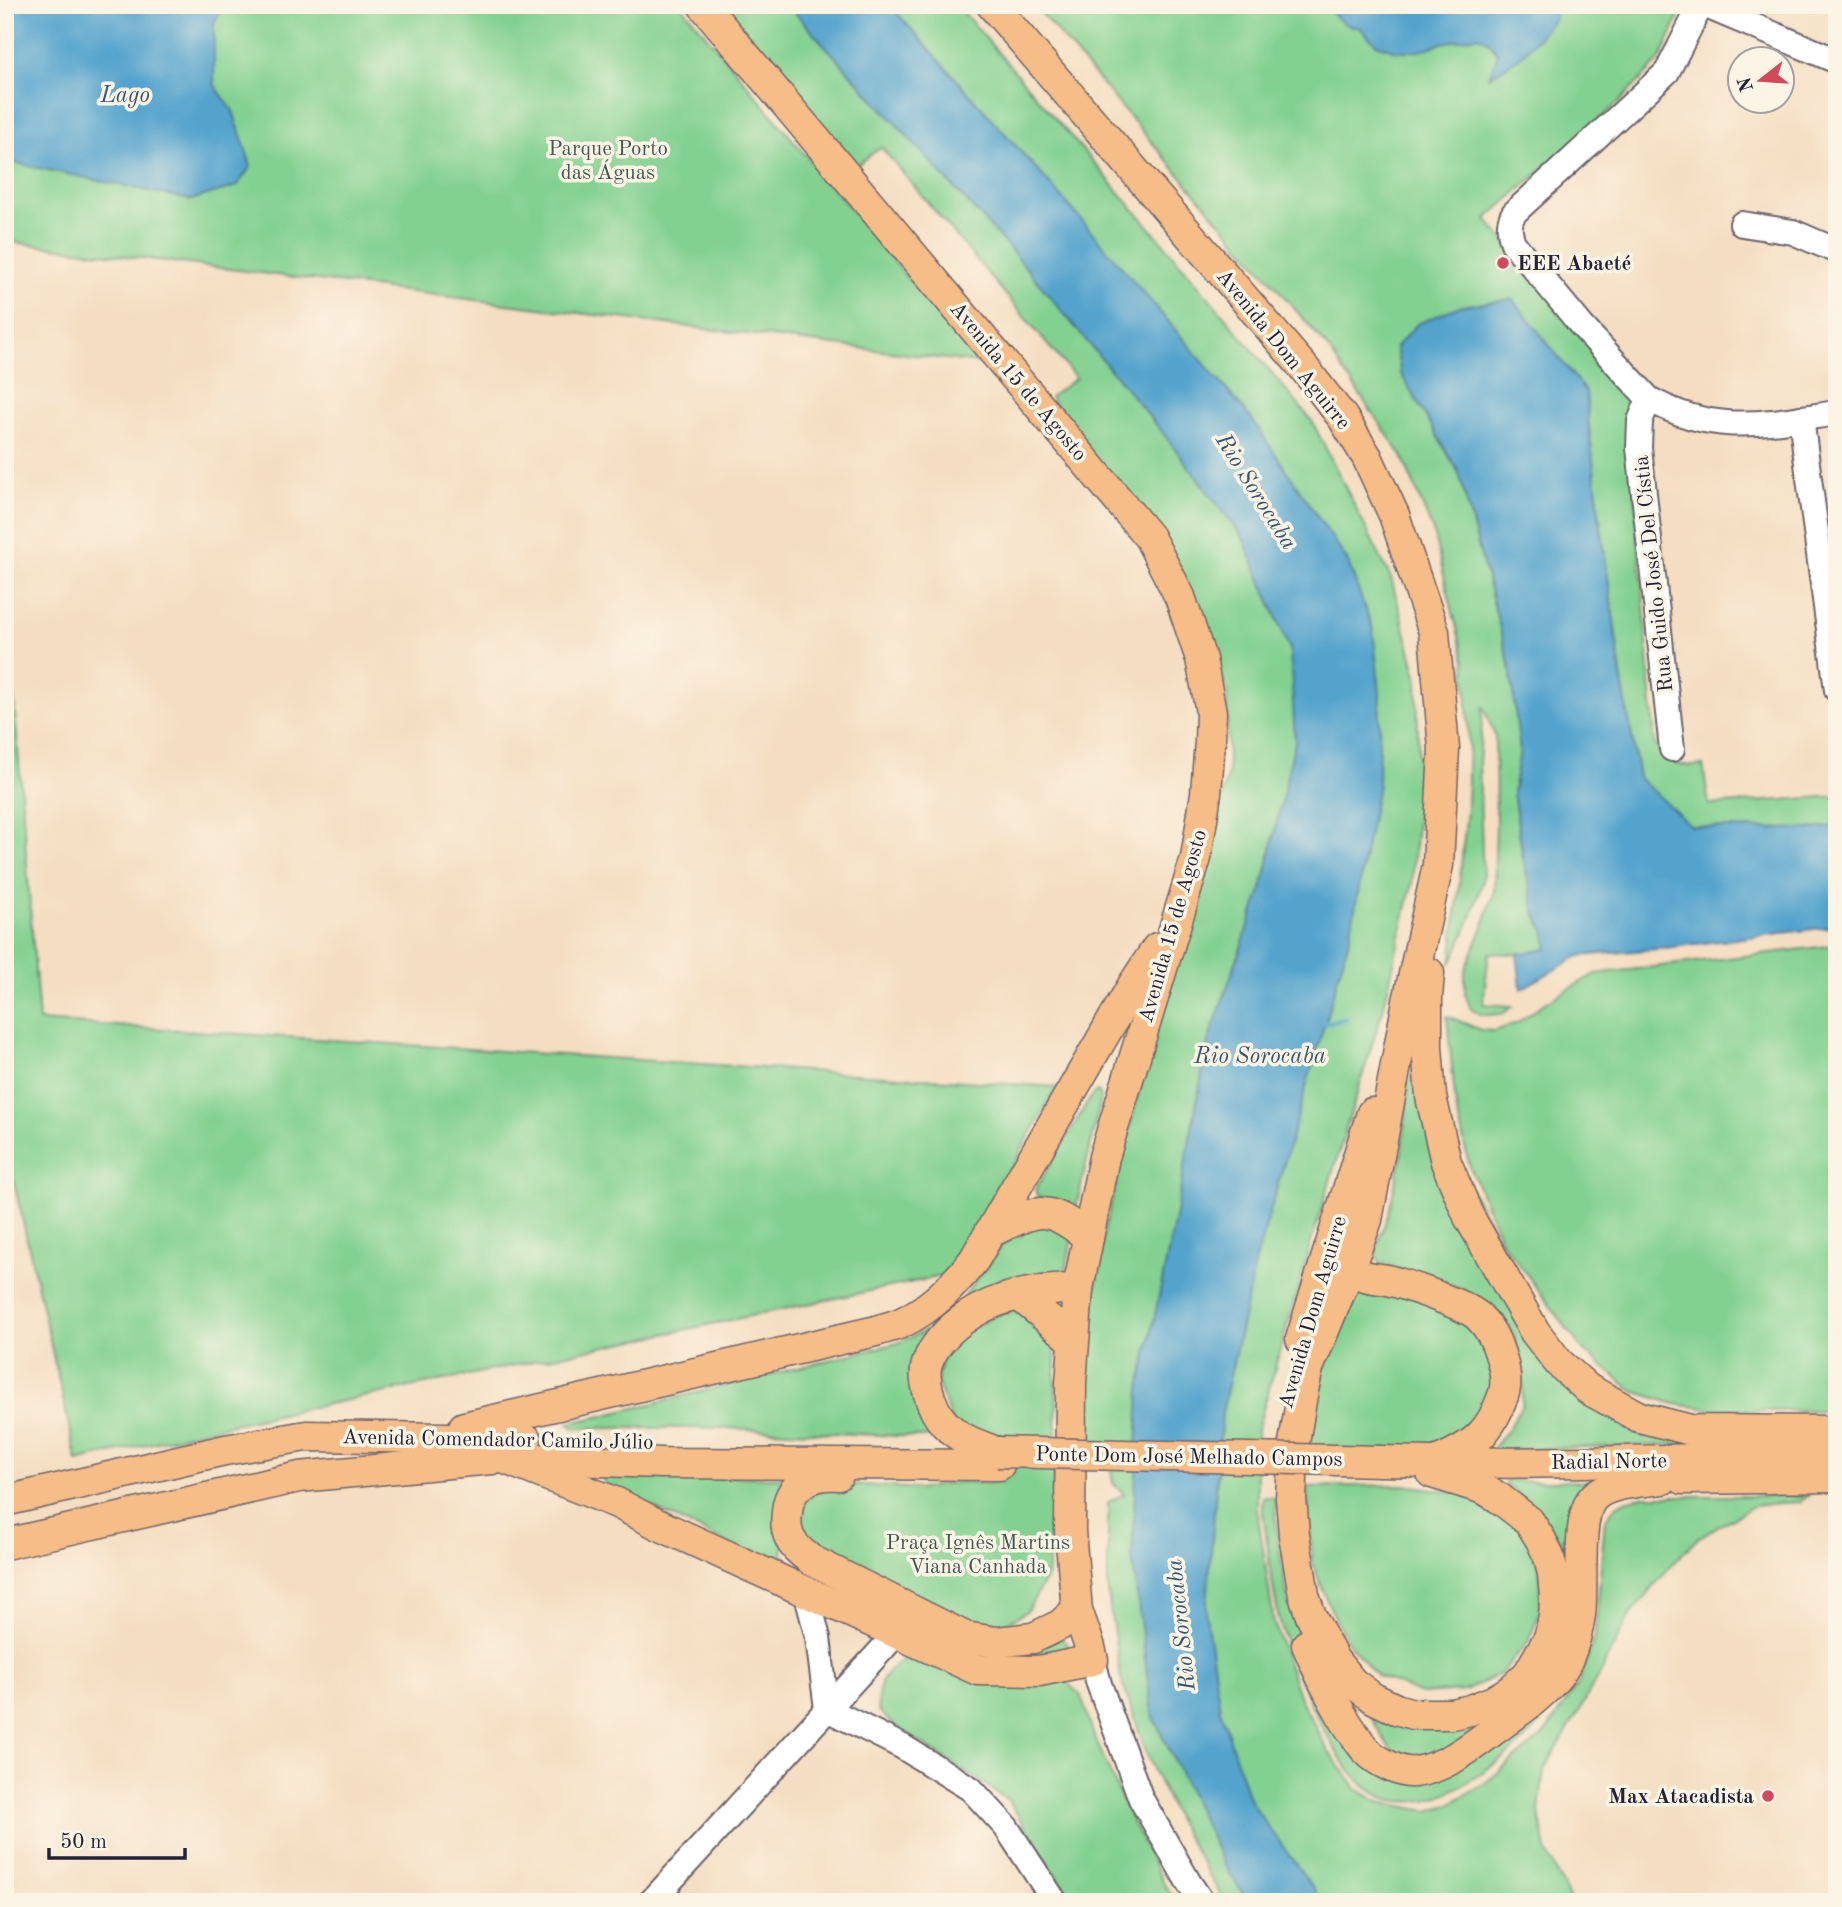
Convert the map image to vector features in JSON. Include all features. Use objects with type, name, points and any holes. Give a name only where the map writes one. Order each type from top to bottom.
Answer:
[{"type":"main road","name":"Avenida 15 de Agosto","points":[[703,5],[1149,537],[1180,597],[1201,659],[1211,712],[1206,793],[1196,858],[1104,1157],[1078,1289],[1071,1383],[1070,1531],[1077,1610],[1092,1654]]},
{"type":"main road","name":"Avenida Dom Aguirre","points":[[992,5],[1304,368],[1343,418],[1367,457],[1394,515],[1434,632],[1444,749],[1438,865],[1407,1006],[1367,1220],[1308,1368],[1294,1443],[1291,1498],[1304,1595],[1321,1637],[1334,1660],[1352,1682],[1373,1698],[1413,1714],[1452,1714],[1470,1710],[1511,1690],[1528,1674],[1549,1638],[1554,1617],[1555,1597],[1549,1557],[1529,1521],[1484,1489],[1433,1468]]},
{"type":"main road","points":[[1438,865],[1437,911],[1427,998],[1431,1097],[1446,1162],[1469,1217],[1535,1332],[1559,1363],[1588,1389],[1639,1417],[1691,1430],[1837,1431]]},
{"type":"main road","points":[[422,1437],[876,1331],[902,1323],[927,1307],[952,1287],[974,1261],[1133,985],[1179,912]]},
{"type":"main road","name":"Avenida Dom Aguirre","points":[[1407,1006],[1355,1164],[1290,1378],[1280,1427],[1278,1508],[1283,1559],[1294,1615],[1319,1672],[1367,1752],[1391,1768],[1413,1773],[1435,1767],[1464,1752],[1537,1697],[1553,1682],[1566,1662],[1577,1634],[1584,1531],[1591,1501],[1612,1486],[1663,1479]]},
{"type":"main road","points":[[1355,1164],[1352,1204],[1345,1237],[1345,1252],[1350,1266],[1362,1276],[1392,1281],[1478,1315],[1496,1339],[1504,1367],[1505,1392],[1484,1434],[1433,1468]]},
{"type":"main road","points":[[990,1232],[1039,1212],[1060,1216],[1088,1237]]},
{"type":"main road","points":[[1337,1298],[1355,1285],[1392,1281]]},
{"type":"main road","points":[[998,1458],[966,1440],[944,1423],[931,1402],[926,1365],[933,1350],[944,1336],[969,1316],[992,1304],[1051,1290],[1078,1289]]},
{"type":"main road","points":[[1020,1296],[1073,1340]]},
{"type":"main road","name":"Avenida Comendador Camilo Júlio","points":[[5,1501],[225,1450],[306,1436],[422,1437],[998,1458]]},
{"type":"main road","name":"Radial Norte","points":[[1433,1468],[1837,1451]]},
{"type":"main road","name":"Avenida Comendador Camilo Júlio","points":[[5,1544],[299,1477],[503,1458],[663,1463],[959,1465],[998,1458]]},
{"type":"main road","name":"Avenida Comendador Camilo Júlio","points":[[503,1458],[617,1503],[657,1524],[978,1670],[1039,1671],[1092,1654]]},
{"type":"main road","name":"Ponte Dom José Melhado Campos","points":[[998,1458],[1381,1466]]},
{"type":"main road","points":[[959,1465],[896,1477],[829,1474],[805,1481],[792,1492],[787,1507],[789,1536],[798,1550],[811,1560],[965,1637],[996,1642],[1033,1638],[1060,1625],[1077,1610]]},
{"type":"main road","name":"Radial Norte","points":[[1381,1466],[1663,1479],[1837,1477]]},
{"type":"main road","points":[[1050,1630],[1079,1636],[1092,1654]]},
{"type":"street","points":[[1837,61],[1703,5],[1667,72],[1514,213],[1509,228],[1513,243],[1581,325],[1649,399],[1685,416],[1714,423],[1754,424],[1837,413]]},
{"type":"street","points":[[1742,224],[1793,232],[1837,251]]},
{"type":"street","name":"Rua Guido José Del Cístia","points":[[1649,399],[1640,421],[1639,448],[1672,750]]},
{"type":"street","points":[[1801,418],[1837,690]]},
{"type":"street","points":[[806,1591],[818,1638],[827,1709]]},
{"type":"street","points":[[651,1902],[897,1633]]},
{"type":"street","name":"Avenida 15 de Agosto","points":[[1092,1654],[1098,1684],[1142,1799],[1202,1902]]},
{"type":"street","points":[[827,1709],[903,1746],[971,1789],[1006,1827],[1055,1902]]},
{"type":"green space","name":"Parque Porto das Águas","points":[[5,5],[681,5],[978,363],[5,241]]},
{"type":"green space","points":[[715,5],[957,5],[1152,230],[1312,421],[1391,578],[1417,676],[1419,796],[1412,883],[1384,1006],[1257,1430],[1257,1510],[1274,1623],[1300,1698],[1328,1751],[1357,1789],[1378,1802],[1428,1811],[1448,1805],[1485,1783],[1543,1736],[1579,1683],[1595,1635],[1605,1520],[1613,1509],[1626,1501],[1644,1496],[1808,1496],[1799,1502],[1755,1505],[1698,1538],[1672,1564],[1630,1615],[1581,1708],[1544,1770],[1539,1811],[1546,1850],[1571,1902],[1225,1902],[1177,1820],[1149,1760],[1121,1679],[1108,1594],[1108,1502],[1124,1494],[1113,1483],[1108,1449],[1084,1447],[1088,1342],[1103,1236],[1158,1016],[1192,910],[1228,773],[1227,691],[1196,603],[1050,397],[1076,378],[881,147],[853,168]]},
{"type":"green space","points":[[1034,5],[1684,5],[1660,60],[1618,103],[1486,219],[1630,391],[1629,419],[1655,745],[1676,763],[1687,766],[1703,765],[1709,805],[1837,796],[1837,826],[1809,829],[1691,826],[1639,778],[1622,681],[1586,392],[1396,347],[1401,374],[1459,473],[1510,666],[1520,751],[1513,793],[1523,857],[1536,915],[1545,931],[1548,950],[1517,954],[1489,953],[1483,1004],[1512,1006],[1503,1014],[1483,1015],[1471,1009],[1465,994],[1465,971],[1494,892],[1495,736],[1483,706],[1479,763],[1483,880],[1451,964],[1467,809],[1469,742],[1465,661],[1433,531],[1402,456],[1325,344]]},
{"type":"green space","points":[[5,582],[39,1021],[1057,1087],[961,1257],[942,1276],[228,1425],[77,1461],[5,1142]]},
{"type":"green space","points":[[1837,945],[1837,1410],[1710,1409],[1675,1404],[1633,1391],[1583,1350],[1501,1240],[1469,1164],[1456,1107],[1447,1016],[1481,1030],[1494,1031],[1517,1023],[1543,1004],[1595,974]]},
{"type":"green space","points":[[1422,1021],[1427,1105],[1577,1390],[1807,1441],[1491,1450],[1522,1406],[1524,1373],[1514,1334],[1497,1312],[1458,1287],[1382,1264],[1376,1257],[1401,1158],[1410,1081]]},
{"type":"green space","points":[[1095,1092],[1099,1092],[1101,1099],[1076,1208],[1038,1197],[1035,1190]]},
{"type":"green space","points":[[1044,1220],[1072,1238],[1065,1275],[1045,1281],[1002,1279],[968,1299],[964,1296],[1015,1232]]},
{"type":"green space","points":[[1389,1287],[1463,1316],[1494,1357],[1493,1406],[1439,1452],[1304,1455],[1313,1394],[1347,1304],[1365,1291]]},
{"type":"green space","name":"Praça Ignês Martins Viana Canhada","points":[[1004,1312],[1028,1312],[1055,1342],[1057,1406],[1047,1577],[1027,1611],[1000,1627],[970,1626],[825,1556],[806,1539],[798,1510],[809,1493],[848,1484],[919,1489],[959,1482],[1001,1484],[1003,1446],[953,1424],[937,1381],[941,1362],[954,1341]]},
{"type":"green space","points":[[932,1328],[937,1435],[921,1437],[725,1428],[574,1428],[568,1423],[898,1343]]},
{"type":"green space","name":"Praça Ignês Martins Viana Canhada","points":[[609,1475],[795,1478],[782,1553],[802,1572],[966,1647],[1061,1639],[1068,1644],[1065,1650],[1039,1656],[994,1660],[962,1654],[605,1485],[603,1479]]},
{"type":"green space","points":[[1505,1481],[1598,1481],[1599,1484],[1588,1490],[1581,1500],[1577,1513],[1573,1544],[1573,1602],[1565,1642],[1554,1662],[1534,1687],[1483,1728],[1438,1756],[1420,1760],[1402,1758],[1382,1736],[1370,1715],[1373,1710],[1413,1724],[1450,1724],[1489,1713],[1519,1695],[1547,1670],[1564,1639],[1570,1603],[1568,1570],[1561,1542],[1539,1511],[1506,1485]]},
{"type":"green space","points":[[1403,1485],[1457,1492],[1491,1507],[1523,1530],[1539,1566],[1541,1610],[1527,1644],[1500,1674],[1465,1691],[1421,1694],[1377,1676],[1348,1643],[1313,1564],[1307,1487]]},
{"type":"green space","points":[[1263,1497],[1275,1498],[1278,1542],[1289,1606],[1300,1638],[1395,1780],[1566,1685],[1539,1724],[1521,1744],[1495,1764],[1459,1787],[1428,1800],[1394,1800],[1366,1787],[1333,1746],[1306,1693],[1286,1642],[1274,1594]]},
{"type":"green space","points":[[906,1657],[1058,1678],[1069,1684],[1081,1696],[1094,1736],[1128,1814],[1165,1886],[1178,1902],[1073,1902],[1008,1800],[891,1723],[878,1710],[883,1679]]},
{"type":"water","name":"Lago","points":[[5,5],[223,5],[214,23],[214,84],[233,111],[251,166],[237,186],[191,200],[5,161]]},
{"type":"water","name":"Rio Sorocaba","points":[[788,5],[890,5],[1066,202],[1251,418],[1347,560],[1373,629],[1380,694],[1378,785],[1350,936],[1256,1260],[1222,1412],[1206,1616],[1220,1709],[1250,1801],[1323,1902],[1248,1902],[1222,1861],[1152,1714],[1132,1556],[1140,1387],[1208,1042],[1263,885],[1295,741],[1290,649],[1243,538],[1159,428],[1018,258]]},
{"type":"water","points":[[1325,5],[1555,5],[1555,18],[1519,58],[1489,77],[1498,53],[1488,41],[1478,36],[1419,51],[1396,51],[1376,44],[1359,27],[1344,23]]},
{"type":"water","points":[[1513,299],[1586,392],[1622,681],[1639,778],[1691,826],[1809,829],[1837,826],[1837,926],[1579,956],[1521,989],[1517,954],[1548,949],[1545,931],[1536,915],[1513,793],[1520,751],[1510,666],[1459,473],[1401,374],[1396,347],[1417,324],[1460,306]]},
{"type":"waterway","points":[[1319,1024],[1346,1019]]},
{"type":"place","name":"EEE Abaeté","points":[[1503,263]]},
{"type":"place","name":"Max Atacadista","points":[[1768,1796]]}]
